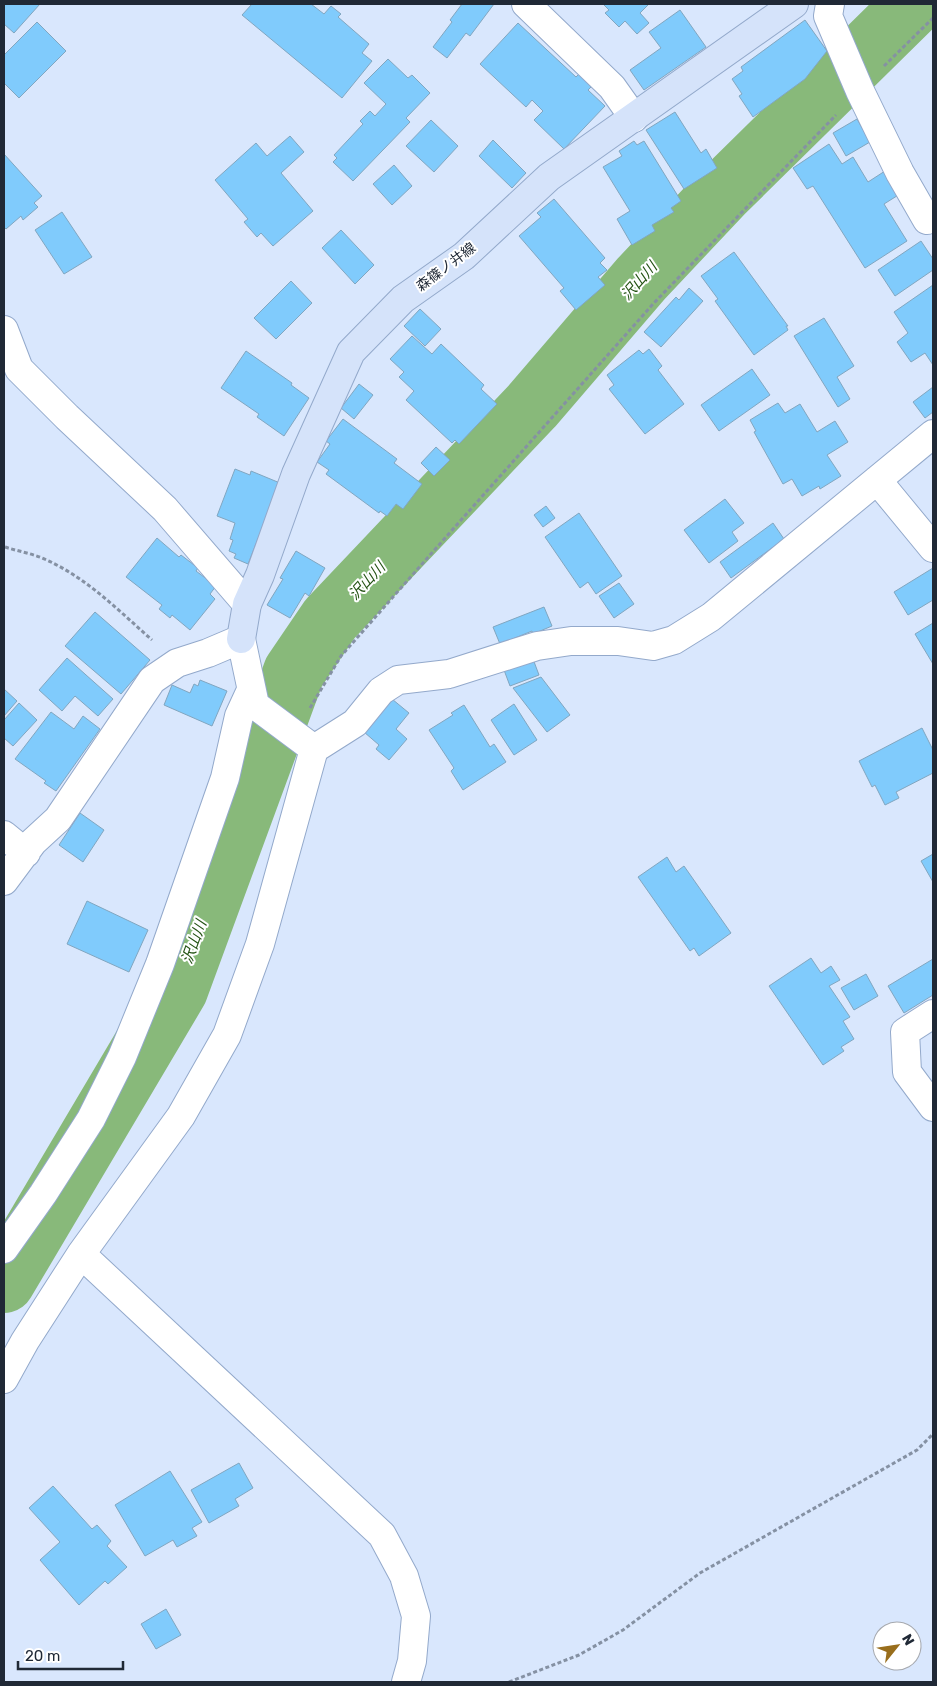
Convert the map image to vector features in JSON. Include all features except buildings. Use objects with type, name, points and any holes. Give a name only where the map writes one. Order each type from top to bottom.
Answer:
[{"type":"main road","name":"森篠ノ井線","points":[[241,639],[247,604],[260,575],[296,474],[351,352],[403,299],[464,256],[549,177],[794,4]]},
{"type":"street","points":[[526,4],[612,87],[634,118]]},
{"type":"street","points":[[830,4],[828,16],[858,86],[900,173],[927,220]]},
{"type":"street","points":[[4,330],[19,369],[67,418],[165,508],[247,604]]},
{"type":"street","points":[[300,738],[354,722],[381,691],[398,680],[448,674],[546,644],[571,641],[618,641],[653,646],[674,640],[711,617],[933,434]]},
{"type":"street","points":[[877,480],[933,548]]},
{"type":"street","points":[[4,881],[34,842],[58,819],[152,680],[177,662],[208,653],[241,639],[253,698],[300,738]]},
{"type":"street","points":[[4,1249],[43,1194],[91,1119],[122,1057],[160,964],[225,778],[239,716],[253,698]]},
{"type":"street","points":[[4,1379],[25,1341],[81,1254],[181,1116],[227,1035],[260,944],[300,738]]},
{"type":"street","points":[[4,835],[26,853]]},
{"type":"street","points":[[933,1014],[905,1032],[907,1072],[933,1107]]},
{"type":"street","points":[[81,1254],[382,1535],[404,1576],[416,1616],[412,1661],[406,1682]]},
{"type":"path","points":[[300,738],[306,714],[347,649],[653,304],[858,86],[933,18]]},
{"type":"path","points":[[5,547],[42,558],[95,589],[177,662]]},
{"type":"path","points":[[509,1682],[579,1655],[623,1630],[700,1573],[917,1450],[933,1434]]},
{"type":"waterway","name":"沢山川","points":[[4,1282],[177,990],[294,672],[330,619],[532,406],[641,279],[722,193],[914,4]]}]
